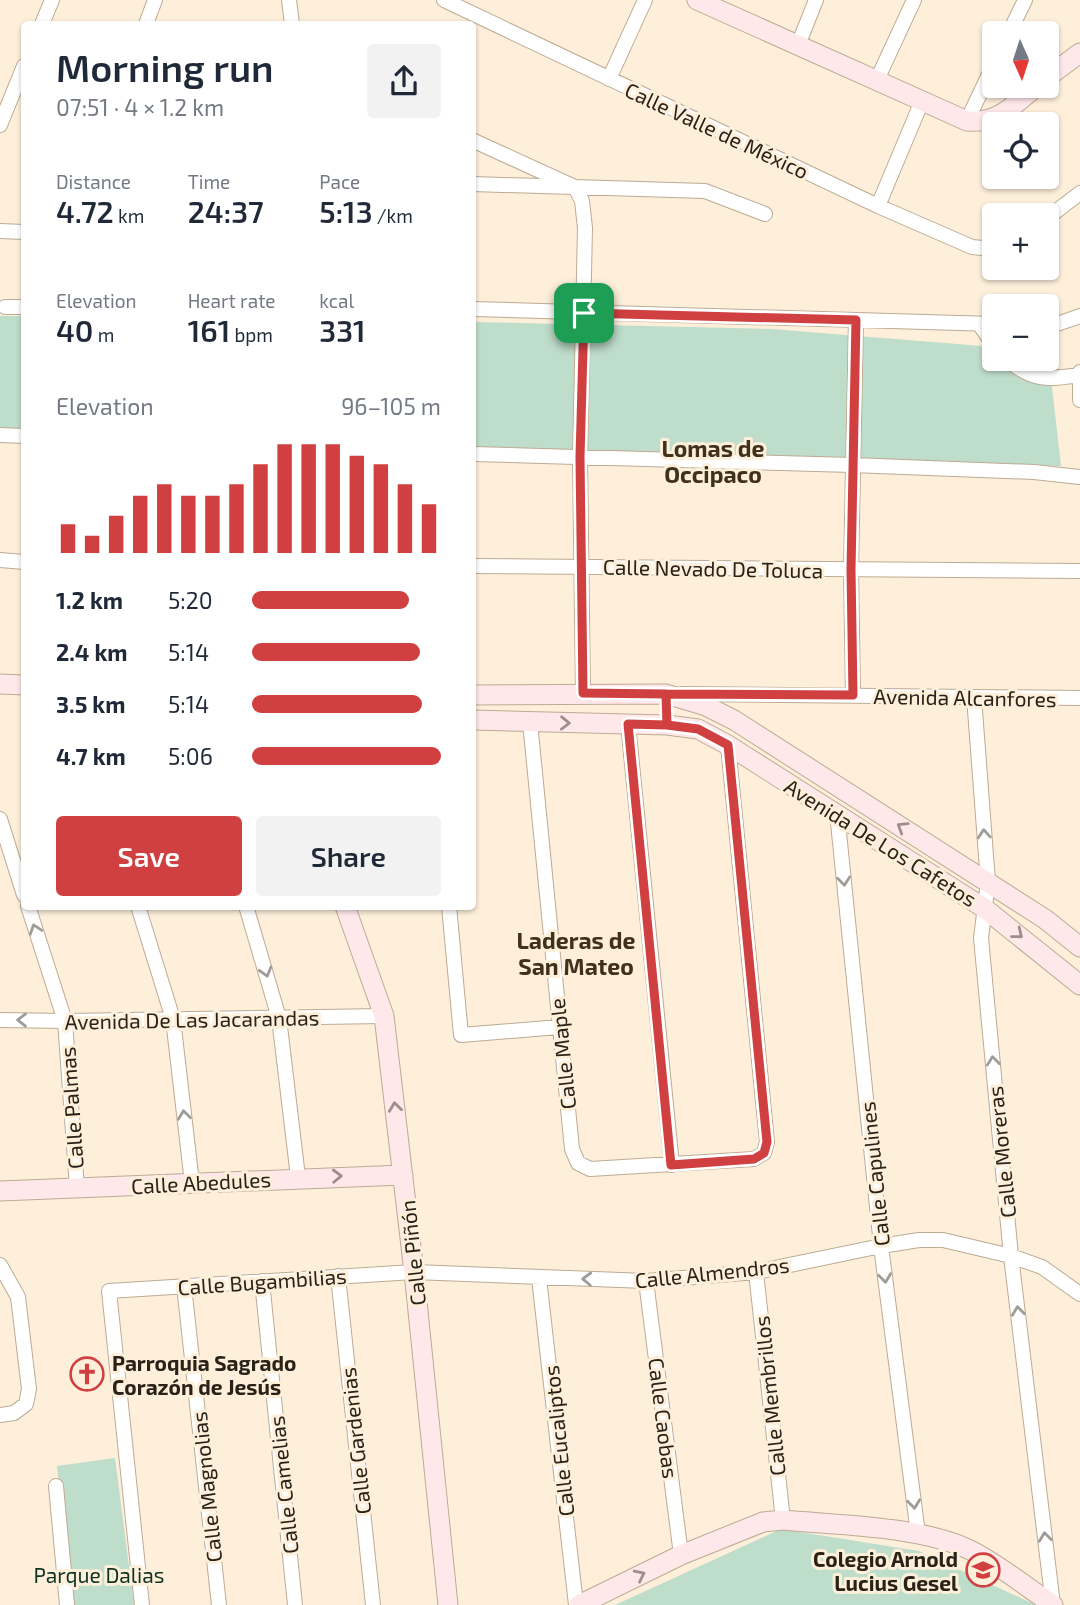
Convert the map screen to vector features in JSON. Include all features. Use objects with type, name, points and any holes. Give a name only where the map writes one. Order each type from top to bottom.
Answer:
[{"type":"street","points":[[43,21],[52,0]]},
{"type":"street","points":[[147,21],[155,0]]},
{"type":"street","points":[[289,0],[292,21]]},
{"type":"street","name":"Calle Valle de México","points":[[444,0],[878,206],[972,247],[982,248]]},
{"type":"street","points":[[609,79],[645,0]]},
{"type":"street","points":[[699,0],[967,121],[983,123],[996,118],[1022,98]]},
{"type":"street","points":[[798,45],[816,0]]},
{"type":"street","points":[[876,82],[914,0]]},
{"type":"street","points":[[1015,21],[1025,0]]},
{"type":"street","points":[[1059,68],[1080,53]]},
{"type":"street","points":[[0,125],[21,73]]},
{"type":"street","points":[[967,121],[982,89]]},
{"type":"street","points":[[878,206],[922,101]]},
{"type":"street","points":[[476,142],[575,187],[582,201],[585,228],[580,457],[583,693]]},
{"type":"street","points":[[476,184],[705,191],[765,214]]},
{"type":"street","points":[[1059,209],[1080,193]]},
{"type":"street","points":[[0,231],[21,232]]},
{"type":"street","points":[[5,307],[21,307]]},
{"type":"street","points":[[476,309],[979,324],[982,328]]},
{"type":"street","points":[[1059,323],[1080,316]]},
{"type":"street","points":[[853,695],[851,570],[856,320]]},
{"type":"street","points":[[1022,371],[1049,379],[1079,374],[1080,400]]},
{"type":"street","points":[[0,435],[21,436]]},
{"type":"street","points":[[476,454],[852,465],[1034,472],[1080,477]]},
{"type":"street","points":[[0,560],[21,562]]},
{"type":"street","name":"Calle Nevado De Toluca","points":[[476,566],[1080,572]]},
{"type":"street","points":[[0,684],[21,685]]},
{"type":"street","name":"Avenida Alcanfores","points":[[476,695],[583,693],[1080,698]]},
{"type":"street","points":[[476,720],[667,725],[666,694]]},
{"type":"street","name":"Avenida De Los Cafetos","points":[[666,694],[706,706],[734,720],[1045,919],[1080,947]]},
{"type":"street","name":"Calle Moreras","points":[[974,697],[988,882],[981,938],[1012,1256],[1053,1605]]},
{"type":"street","name":"Calle Maple","points":[[530,722],[572,1149],[578,1163],[590,1169],[671,1165]]},
{"type":"street","points":[[628,724],[671,1165],[754,1159],[764,1153],[767,1142],[728,745]]},
{"type":"street","name":"Avenida De Los Cafetos","points":[[667,725],[698,729],[728,745],[984,908],[1080,985]]},
{"type":"street","name":"Calle Capulines","points":[[837,814],[881,1246],[918,1534]]},
{"type":"street","points":[[0,819],[21,886]]},
{"type":"street","name":"Calle Palmas","points":[[29,910],[65,1021],[77,1188]]},
{"type":"street","points":[[139,910],[173,1019],[192,1183]]},
{"type":"street","points":[[247,910],[279,1018],[298,1177]]},
{"type":"street","name":"Calle Piñón","points":[[346,910],[384,1016],[414,1272],[448,1605]]},
{"type":"street","points":[[449,910],[461,1035],[559,1027]]},
{"type":"street","name":"Avenida De Las Jacarandas","points":[[0,1020],[384,1016]]},
{"type":"street","name":"Calle Abedules","points":[[0,1191],[298,1177],[402,1175]]},
{"type":"street","name":"Calle Almendros","points":[[414,1272],[646,1281],[756,1272],[881,1246],[943,1240],[1042,1266],[1080,1294]]},
{"type":"street","points":[[0,1265],[18,1297],[29,1389],[26,1404],[14,1413],[0,1415]]},
{"type":"street","name":"Calle Bugambilias","points":[[142,1605],[110,1291],[414,1272]]},
{"type":"street","name":"Calle Membrillos","points":[[756,1272],[783,1520]]},
{"type":"street","name":"Calle Gardenias","points":[[338,1276],[373,1605]]},
{"type":"street","name":"Calle Eucaliptos","points":[[539,1278],[578,1605]]},
{"type":"street","name":"Calle Camelias","points":[[262,1281],[295,1605]]},
{"type":"street","name":"Calle Caobas","points":[[646,1281],[681,1555]]},
{"type":"street","name":"Calle Magnolias","points":[[184,1286],[219,1605]]},
{"type":"street","points":[[56,1486],[67,1605]]},
{"type":"street","points":[[578,1605],[681,1555],[763,1522],[783,1520],[918,1534],[969,1549],[1053,1605]]},
{"type":"green space","points":[[0,316],[21,316],[21,437],[0,436]]},
{"type":"green space","points":[[476,322],[772,329],[982,346],[982,371],[1050,371],[1061,466],[476,449]]},
{"type":"green space","name":"Parque Dalias","points":[[115,1458],[134,1605],[72,1605],[57,1466]]},
{"type":"green space","points":[[781,1529],[919,1551],[1036,1605],[615,1605]]},
{"type":"place","name":"Parroquia Sagrado Corazón de Jesús","points":[[87,1374]]},
{"type":"place","name":"Colegio Arnold Lucius Gesel","points":[[983,1570]]},
{"type":"district","name":"Lomas de Occipaco","points":[[713,461]]},
{"type":"district","name":"Laderas de San Mateo","points":[[576,953]]},
{"type":"route","points":[[584,313],[580,457],[583,693],[666,694],[667,725],[698,729],[728,745],[767,1142],[764,1153],[754,1159],[671,1165],[628,724],[667,725],[666,694],[853,695],[851,570],[856,320],[584,313]]}]
